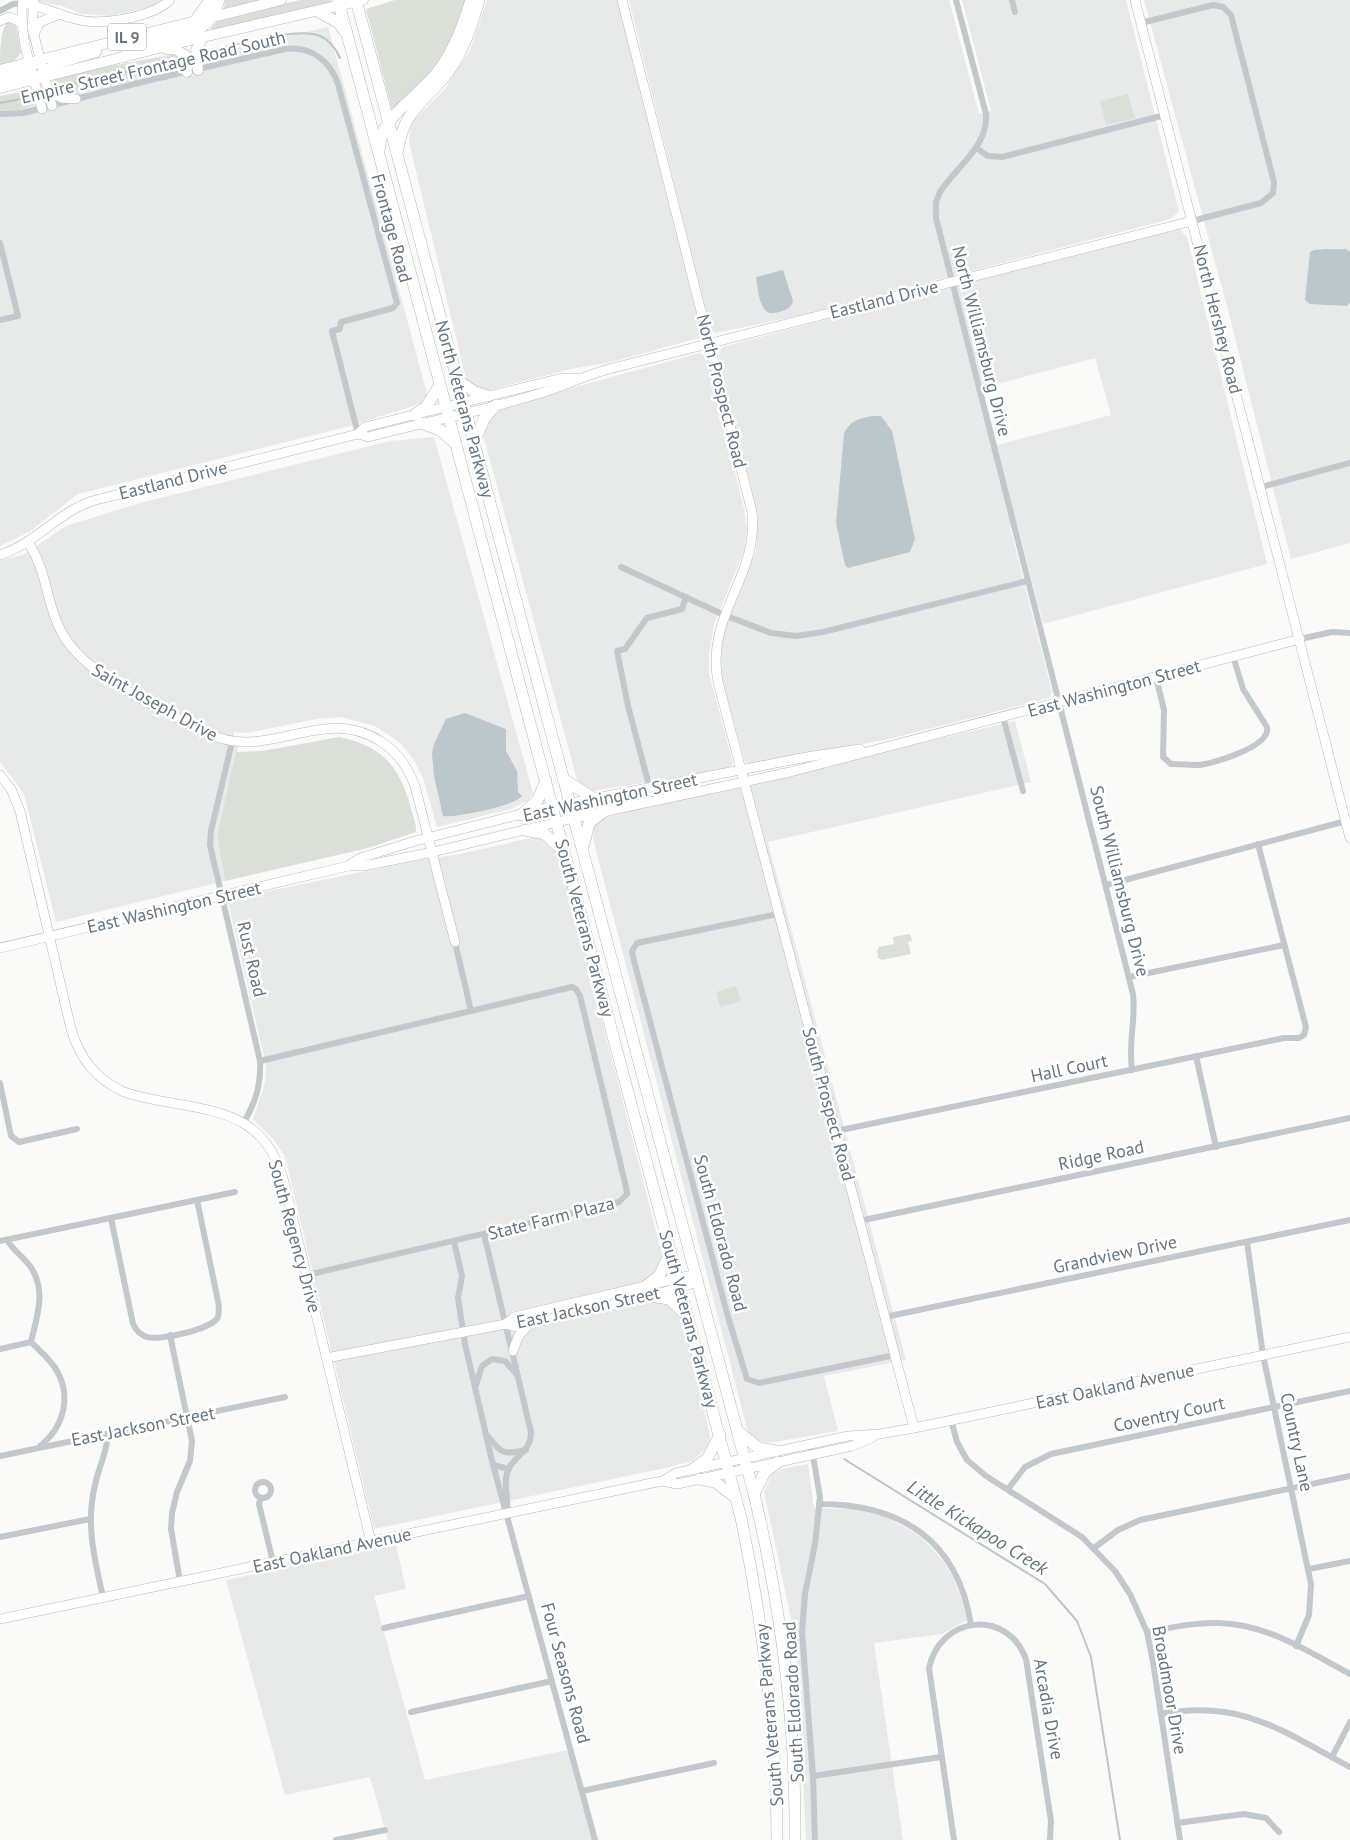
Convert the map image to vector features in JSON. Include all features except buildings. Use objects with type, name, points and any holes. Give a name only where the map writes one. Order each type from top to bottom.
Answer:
[{"type":"highway","points":[[196,20],[210,0]]},
{"type":"highway","points":[[123,57],[154,41],[202,28],[214,16],[220,0]]},
{"type":"highway","name":"North Veterans Parkway","points":[[359,0],[389,123],[574,818]]},
{"type":"highway","points":[[378,155],[382,133],[389,123],[426,86],[447,58],[462,27],[470,0]]},
{"type":"highway","points":[[397,153],[403,126],[411,112],[438,84],[460,54],[480,0]]},
{"type":"highway","name":"North Veterans Parkway","points":[[338,3],[553,806]]},
{"type":"highway","points":[[317,11],[339,23],[346,34]]},
{"type":"highway","points":[[457,380],[492,401],[474,443]]},
{"type":"highway","points":[[440,385],[418,419],[440,430],[456,444]]},
{"type":"highway","points":[[563,778],[595,799]]},
{"type":"highway","points":[[521,815],[537,802],[546,781]]},
{"type":"highway","name":"South Veterans Parkway","points":[[553,806],[720,1435],[752,1568],[765,1646],[773,1732],[777,1840]]},
{"type":"highway","points":[[583,850],[589,823],[603,812]]},
{"type":"highway","name":"South Veterans Parkway","points":[[574,818],[754,1494],[778,1612],[787,1680],[794,1772],[795,1840]]},
{"type":"highway","points":[[525,830],[545,834],[558,844],[566,855]]},
{"type":"highway","points":[[671,1252],[659,1276],[648,1291],[669,1299],[688,1317]]},
{"type":"highway","points":[[738,1430],[758,1448],[777,1457],[765,1472],[754,1494]]},
{"type":"highway","points":[[720,1435],[707,1459],[696,1474],[715,1482],[736,1498]]},
{"type":"main road","points":[[52,106],[49,93],[34,63],[21,22],[23,2],[34,2],[60,14],[83,21],[104,22],[158,9],[170,0]]},
{"type":"main road","name":"IL 9","points":[[0,70],[281,0]]},
{"type":"main road","name":"IL 9","points":[[0,88],[41,76],[317,11],[338,3],[359,0]]},
{"type":"main road","name":"North Prospect Road","points":[[622,0],[753,520],[753,537],[748,561],[724,614],[716,642],[714,664],[743,781]]},
{"type":"main road","name":"North Hershey Road","points":[[1135,0],[1350,838]]},
{"type":"main road","points":[[34,2],[32,21],[34,63]]},
{"type":"main road","points":[[34,34],[40,22],[48,17],[60,14]]},
{"type":"main road","points":[[0,21],[9,17],[21,22]]},
{"type":"main road","points":[[41,76],[56,64],[125,43],[132,36]]},
{"type":"main road","points":[[198,70],[196,48],[203,37]]},
{"type":"main road","points":[[153,49],[179,51],[186,58],[187,72]]},
{"type":"main road","points":[[0,80],[34,63]]},
{"type":"main road","points":[[41,76],[42,109]]},
{"type":"main road","points":[[49,93],[62,98],[76,99]]},
{"type":"main road","name":"Eastland Drive","points":[[0,555],[28,542],[58,518],[84,504],[358,434],[368,437],[418,419],[492,401],[562,378],[577,378],[1192,221]]},
{"type":"main road","name":"Saint Joseph Drive","points":[[28,542],[41,564],[50,605],[60,631],[86,664],[105,677],[201,730],[232,742],[261,743],[319,729],[338,727],[370,735],[390,748],[406,767],[415,786],[433,852]]},
{"type":"main road","name":"East Washington Street","points":[[0,948],[348,866],[363,866],[433,852],[574,818],[790,772],[1300,639]]},
{"type":"main road","name":"East Washington Street","points":[[348,866],[360,858],[428,838],[553,806],[842,751],[878,748]]},
{"type":"main road","name":"South Regency Drive","points":[[0,775],[11,790],[20,811],[76,1044],[94,1072],[124,1092],[224,1114],[244,1122],[264,1138],[280,1165],[371,1542]]},
{"type":"main road","name":"South Prospect Road","points":[[743,781],[914,1428]]},
{"type":"main road","points":[[433,852],[454,942]]},
{"type":"main road","name":"East Jackson Street","points":[[326,1358],[506,1324],[516,1327],[697,1278]]},
{"type":"main road","name":"East Jackson Street","points":[[506,1324],[514,1317],[543,1310],[648,1291]]},
{"type":"main road","points":[[543,1310],[566,1314]]},
{"type":"main road","points":[[513,1351],[518,1336],[531,1322]]},
{"type":"main road","name":"East Oakland Avenue","points":[[777,1457],[811,1444],[848,1436],[880,1434],[914,1428],[1350,1337]]},
{"type":"main road","name":"East Oakland Avenue","points":[[0,1619],[663,1481],[677,1484],[696,1474],[777,1457],[813,1454],[852,1446],[880,1434]]},
{"type":"street","name":"North Williamsburg Drive","points":[[956,0],[986,114],[984,134],[976,148],[945,185],[936,202],[936,218],[1059,702]]},
{"type":"street","points":[[1012,0],[1015,12]]},
{"type":"street","points":[[0,11],[13,4],[23,2]]},
{"type":"street","points":[[1141,23],[1210,5],[1223,7],[1231,15],[1274,188],[1265,201],[1192,221]]},
{"type":"street","name":"Empire Street Frontage Road South","points":[[0,114],[24,113],[42,109],[76,99],[285,49],[302,49],[312,52]]},
{"type":"street","name":"Frontage Road","points":[[312,52],[329,65],[337,79],[397,303],[393,308],[341,322],[340,329],[332,331],[358,434]]},
{"type":"street","points":[[976,148],[988,156],[1002,157],[1165,115]]},
{"type":"street","points":[[0,243],[18,316],[0,320]]},
{"type":"street","points":[[1261,487],[1350,463]]},
{"type":"street","points":[[621,567],[724,614],[771,633],[796,636],[823,632],[1027,581]]},
{"type":"street","points":[[650,789],[628,706],[617,651],[625,649],[647,618],[682,609],[686,597]]},
{"type":"street","name":"East Washington Street","points":[[1300,639],[1332,632],[1350,633]]},
{"type":"street","points":[[1156,677],[1164,710],[1164,757],[1171,764],[1200,765],[1241,753],[1265,738],[1267,734],[1267,727],[1243,689],[1234,656]]},
{"type":"street","name":"South Williamsburg Drive","points":[[1059,702],[1129,977],[1134,1005],[1129,1042],[1132,1070]]},
{"type":"street","points":[[1003,717],[1023,791]]},
{"type":"street","name":"Rust Road","points":[[232,742],[211,831],[212,861],[260,1061],[259,1088],[244,1122]]},
{"type":"street","points":[[1106,885],[1346,821]]},
{"type":"street","points":[[1129,977],[1284,945],[1258,844]]},
{"type":"street","name":"South Eldorado Road","points":[[778,914],[646,941],[634,946],[633,957],[738,1355],[747,1379],[759,1383],[895,1355]]},
{"type":"street","points":[[454,942],[471,1011]]},
{"type":"street","name":"Hall Court","points":[[836,1131],[1284,1038],[1299,1038],[1306,1032],[1284,945]]},
{"type":"street","name":"State Farm Plaza","points":[[260,1061],[567,988],[576,989],[580,996],[626,1194],[619,1202],[307,1275]]},
{"type":"street","points":[[1196,1056],[1216,1146]]},
{"type":"street","points":[[0,1083],[11,1136],[15,1141],[19,1142],[77,1128]]},
{"type":"street","name":"Ridge Road","points":[[859,1221],[1350,1118]]},
{"type":"street","points":[[3,1240],[235,1192]]},
{"type":"street","points":[[111,1218],[134,1327],[140,1334],[150,1338],[170,1335],[203,1328],[211,1325],[218,1318],[218,1301],[197,1200]]},
{"type":"street","name":"Grandview Drive","points":[[885,1317],[1350,1220]]},
{"type":"street","points":[[484,1234],[520,1378],[531,1432],[530,1442],[526,1450],[509,1469],[492,1465]]},
{"type":"street","points":[[3,1240],[30,1267],[39,1287],[40,1306],[31,1342]]},
{"type":"street","name":"Four Seasons Road","points":[[454,1241],[462,1276],[458,1298],[492,1465],[596,1840]]},
{"type":"street","name":"Country Lane","points":[[1246,1242],[1263,1355],[1309,1570],[1312,1596],[1311,1608],[1306,1627],[1296,1646]]},
{"type":"street","points":[[170,1335],[192,1451],[174,1499],[171,1529],[180,1581]]},
{"type":"street","points":[[0,1349],[31,1342]]},
{"type":"street","points":[[31,1342],[58,1372],[64,1396],[64,1409],[57,1426],[37,1448]]},
{"type":"street","points":[[475,1388],[482,1366],[492,1359],[506,1361],[520,1378]]},
{"type":"street","name":"Coventry Court","points":[[1008,1489],[1025,1467],[1042,1457],[1350,1392]]},
{"type":"street","name":"East Jackson Street","points":[[0,1456],[285,1397]]},
{"type":"street","name":"Broadmoor Drive","points":[[951,1420],[957,1442],[967,1460],[1008,1489],[1065,1524],[1094,1548],[1125,1585],[1147,1632],[1180,1840]]},
{"type":"street","points":[[103,1597],[92,1546],[90,1519],[94,1489],[107,1449],[108,1434]]},
{"type":"street","points":[[486,1434],[503,1452],[512,1454],[526,1450]]},
{"type":"street","name":"South Eldorado Road","points":[[811,1444],[819,1488],[819,1504],[815,1544],[805,1594],[802,1632],[813,1776],[815,1840]]},
{"type":"street","name":"Four Seasons Road","points":[[506,1513],[509,1499],[506,1484],[509,1469]]},
{"type":"street","points":[[1094,1548],[1118,1530],[1140,1520],[1350,1476]]},
{"type":"street","points":[[261,1498],[260,1504],[273,1562]]},
{"type":"street","points":[[819,1504],[842,1504],[874,1509],[901,1520],[925,1536],[942,1553],[955,1573],[966,1598],[971,1625],[956,1630],[946,1636],[939,1644],[931,1660],[929,1677],[954,1840]]},
{"type":"street","points":[[0,1537],[90,1519]]},
{"type":"street","points":[[1309,1570],[1350,1561]]},
{"type":"street","points":[[384,1628],[529,1596]]},
{"type":"street","points":[[1147,1632],[1201,1624],[1228,1623],[1262,1630],[1350,1674]]},
{"type":"street","name":"Arcadia Drive","points":[[971,1625],[991,1626],[1006,1632],[1019,1644],[1026,1659],[1052,1823],[1050,1840]]},
{"type":"street","points":[[411,1712],[552,1681]]},
{"type":"street","points":[[1161,1714],[1204,1708],[1237,1712],[1262,1721],[1350,1766]]},
{"type":"street","points":[[1332,1757],[1350,1722]]},
{"type":"street","points":[[813,1776],[941,1757]]},
{"type":"street","points":[[582,1790],[714,1763]]},
{"type":"street","points":[[1177,1822],[1244,1814],[1266,1818],[1279,1832]]},
{"type":"street","points":[[336,1840],[385,1830]]},
{"type":"shaded area","points":[[31,0],[166,0],[155,6],[111,16],[82,14],[62,6]]},
{"type":"shaded area","points":[[225,0],[263,0],[224,9]]},
{"type":"shaded area","points":[[300,0],[331,0],[331,2],[211,31],[211,28],[220,18]]},
{"type":"shaded area","points":[[395,0],[466,0],[457,29],[436,68],[392,110],[366,9]]},
{"type":"shaded area","points":[[487,0],[617,0],[701,331],[699,338],[612,362],[571,369],[490,390],[480,389],[467,383],[409,142],[411,123],[444,90],[470,50]]},
{"type":"shaded area","points":[[629,0],[949,0],[979,114],[991,111],[962,0],[1126,0],[1179,211],[1171,219],[797,316],[716,333],[712,331],[700,289]]},
{"type":"shaded area","points":[[1144,0],[1350,0],[1350,543],[1291,559],[1228,310]]},
{"type":"shaded area","points":[[9,20],[16,24],[21,53],[13,62],[0,65],[2,34]]},
{"type":"shaded area","points":[[328,27],[429,401],[350,426],[78,494],[29,532],[0,546],[0,101]]},
{"type":"shaded area","points":[[175,54],[181,55],[181,66],[170,72],[140,76],[66,95],[54,93],[51,87],[58,78]]},
{"type":"shaded area","points":[[26,91],[34,94],[34,104],[21,110],[0,110],[0,96]]},
{"type":"shaded area","points":[[1128,94],[1135,118],[1106,125],[1100,101]]},
{"type":"shaded area","points":[[1180,230],[1187,237],[1267,564],[1043,624],[1018,526],[1010,527],[1052,692],[1049,698],[889,739],[750,765],[745,762],[722,679],[720,656],[725,625],[756,551],[758,516],[718,354],[723,347],[869,308]],"holes":[[[1095,358],[1111,415],[997,445],[982,388]]]},
{"type":"shaded area","points":[[1327,249],[1346,249],[1350,252],[1350,303],[1347,306],[1310,304],[1305,300],[1310,252]]},
{"type":"shaded area","points":[[783,270],[793,301],[787,309],[769,313],[761,302],[756,277]]},
{"type":"shaded area","points":[[699,353],[707,357],[744,509],[747,529],[744,551],[714,624],[709,654],[709,674],[733,763],[730,769],[593,791],[578,783],[483,435],[489,418],[498,411]]},
{"type":"shaded area","points":[[872,416],[881,416],[892,431],[915,539],[910,552],[848,568],[845,565],[836,523],[844,434],[852,423]]},
{"type":"shaded area","points":[[434,437],[533,793],[529,800],[511,809],[437,827],[423,778],[412,757],[399,742],[375,726],[341,717],[317,719],[247,733],[233,732],[238,748],[217,836],[225,881],[56,922],[24,794],[0,762],[0,560],[23,555],[66,526],[140,503],[390,441]]},
{"type":"shaded area","points":[[465,713],[506,729],[506,751],[517,771],[518,792],[522,796],[518,800],[485,810],[443,816],[434,776],[432,754],[434,744],[446,719]]},
{"type":"shaded area","points":[[1015,721],[1031,782],[768,842],[906,1360],[824,1376],[838,1431],[775,1442],[766,1443],[759,1441],[749,1433],[747,1428],[593,839],[594,826],[604,817]]},
{"type":"shaded area","points":[[339,737],[366,745],[377,751],[394,768],[405,791],[415,822],[416,832],[368,848],[225,881],[217,836],[236,752],[263,751]]},
{"type":"shaded area","points":[[535,837],[542,839],[557,853],[564,873],[662,1254],[688,1340],[710,1436],[709,1446],[692,1461],[665,1468],[374,1529],[287,1165],[284,1155],[273,1139],[253,1119],[265,1083],[266,1065],[228,902],[230,899],[420,860],[460,854]]},
{"type":"shaded area","points":[[910,934],[912,941],[908,942],[911,954],[882,960],[878,958],[877,951],[879,947],[894,944],[893,937]]},
{"type":"shaded area","points":[[736,986],[741,1001],[720,1007],[716,992]]},
{"type":"shaded area","points":[[808,1464],[814,1508],[859,1509],[888,1518],[910,1530],[925,1541],[943,1561],[952,1575],[963,1602],[967,1620],[942,1634],[874,1643],[903,1840],[806,1840],[799,1691],[791,1618],[764,1492],[772,1474],[781,1469]]},
{"type":"shaded area","points":[[396,1544],[406,1589],[374,1596],[425,1780],[568,1750],[592,1840],[388,1840],[370,1777],[285,1795],[226,1580]]},
{"type":"waterway","points":[[202,53],[279,35],[309,34],[320,36],[330,42],[340,58]]},
{"type":"waterway","points":[[55,88],[178,60]]},
{"type":"waterway","points":[[0,103],[31,97]]},
{"type":"waterway","name":"Little Kickapoo Creek","points":[[844,1459],[1045,1584],[1077,1621],[1091,1657],[1120,1840]]}]
